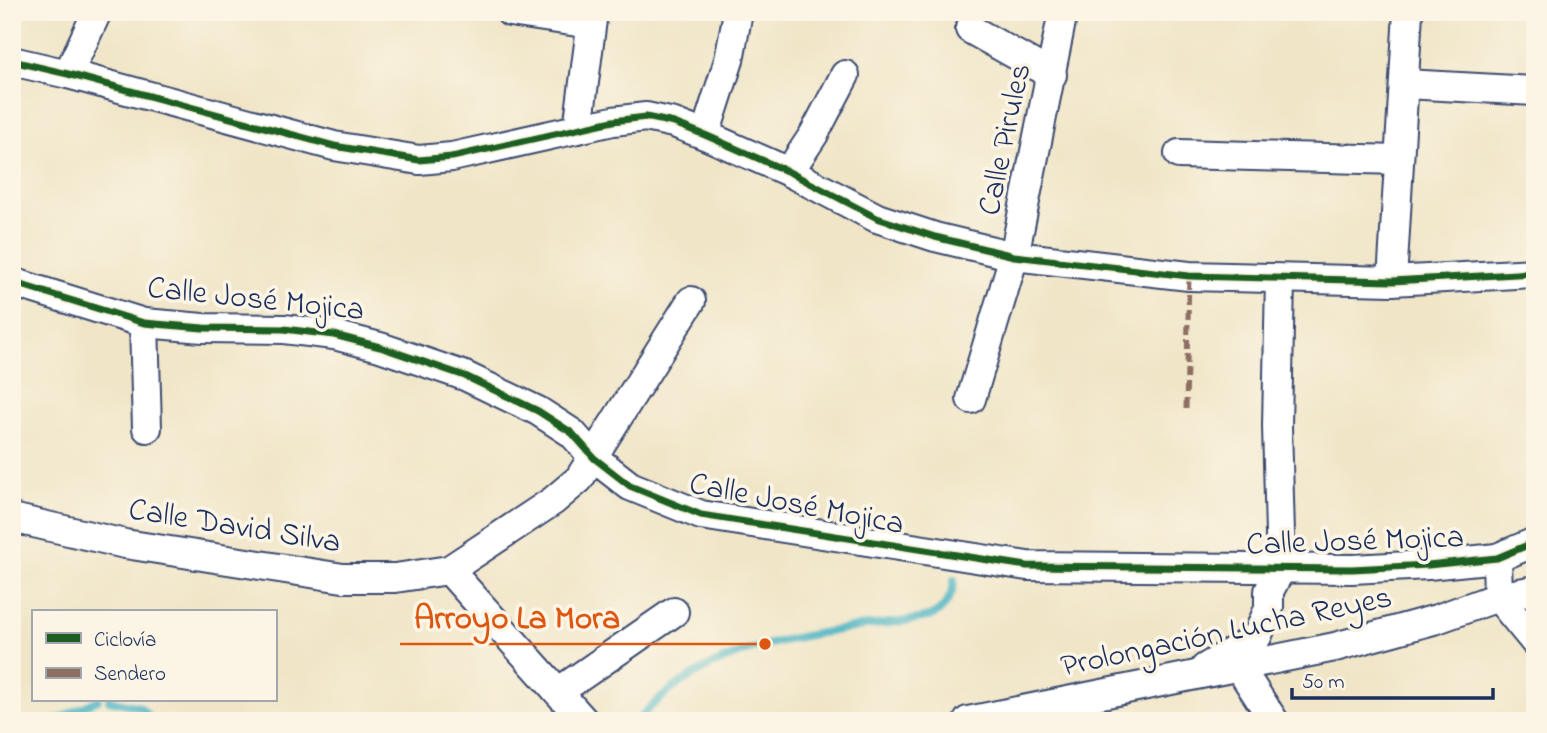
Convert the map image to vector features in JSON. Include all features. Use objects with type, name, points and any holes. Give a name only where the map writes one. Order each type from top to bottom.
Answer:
[{"type":"street","points":[[68,74],[97,12]]},
{"type":"street","points":[[510,12],[592,18],[578,129]]},
{"type":"street","points":[[705,135],[729,60],[738,12]]},
{"type":"street","name":"Calle Pirules","points":[[971,399],[1014,256],[1063,12]]},
{"type":"street","points":[[1392,281],[1408,12]]},
{"type":"street","points":[[970,29],[1052,75]]},
{"type":"street","points":[[12,61],[334,146],[419,160],[452,157],[613,121],[646,117],[674,123],[705,135],[789,172],[877,218],[935,237],[1014,256],[1189,276],[1280,279],[1392,281],[1535,273]]},
{"type":"street","points":[[789,172],[814,134],[845,75]]},
{"type":"street","points":[[1405,84],[1535,91]]},
{"type":"street","points":[[1179,153],[1399,160]]},
{"type":"street","points":[[1192,675],[1257,637],[1269,608],[1269,591],[1281,569],[1277,426],[1280,279]]},
{"type":"street","name":"Calle José Mojica","points":[[12,282],[144,323],[203,328],[284,328],[334,335],[380,347],[465,376],[538,411],[572,433],[594,458],[630,486],[701,515],[917,551],[1027,566],[1281,569],[1428,565],[1497,558],[1535,542]]},
{"type":"street","points":[[584,721],[449,570],[553,501],[579,479],[691,301]]},
{"type":"street","points":[[144,323],[147,428]]},
{"type":"street","name":"Calle David Silva","points":[[12,518],[125,544],[342,578],[395,578],[449,570]]},
{"type":"street","points":[[1497,558],[1498,597],[1535,642]]},
{"type":"street","name":"Prolongación Lucha Reyes","points":[[968,721],[1335,647],[1437,619],[1498,597],[1535,590]]},
{"type":"street","points":[[558,692],[674,612]]},
{"type":"street","points":[[1239,667],[1274,721]]},
{"type":"waterway","points":[[637,721],[685,680],[711,665],[739,654],[797,637],[933,615],[942,609],[948,600],[954,580]]},
{"type":"waterway","points":[[54,721],[94,702]]},
{"type":"waterway","points":[[118,702],[140,707],[153,721]]},
{"type":"waterway","points":[[380,721],[435,721]]},
{"type":"marked path","points":[[1186,409],[1189,276]]},
{"type":"cycle path","points":[[12,61],[334,146],[419,160],[452,157],[613,121],[646,117],[674,123],[705,135],[789,172],[877,218],[935,237],[1014,256],[1189,276],[1392,281],[1535,273]]},
{"type":"cycle path","points":[[12,282],[144,323],[203,328],[284,329],[334,335],[380,347],[465,376],[538,411],[572,433],[594,458],[630,486],[701,515],[1027,566],[1352,569],[1497,558],[1535,542]]},
{"type":"place","name":"Arroyo La Mora","points":[[765,644]]}]
